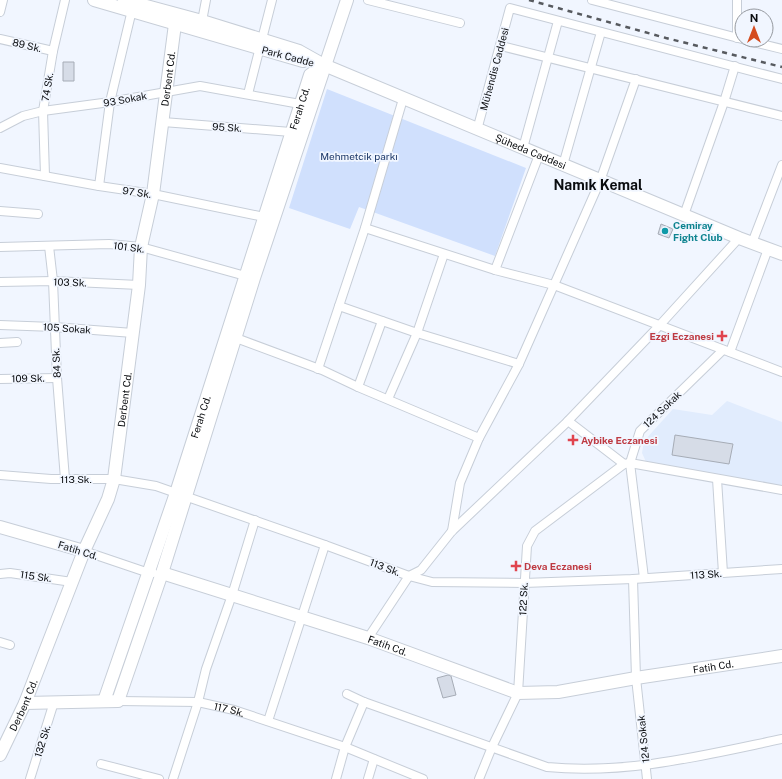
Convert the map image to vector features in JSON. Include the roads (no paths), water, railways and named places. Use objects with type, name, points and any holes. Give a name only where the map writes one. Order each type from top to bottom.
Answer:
[{"type":"street","points":[[0,12],[2,0]]},
{"type":"street","name":"74 Sk.","points":[[45,176],[43,111],[53,51],[65,0]]},
{"type":"street","name":"Park Cadde","points":[[94,0],[132,10],[175,24],[261,44]]},
{"type":"street","name":"Park Cadde","points":[[124,0],[202,22],[324,66]]},
{"type":"street","points":[[202,22],[206,0]]},
{"type":"street","points":[[248,94],[272,0]]},
{"type":"street","points":[[324,66],[347,0]]},
{"type":"street","points":[[368,0],[460,23]]},
{"type":"street","points":[[592,0],[734,37]]},
{"type":"street","name":"Mühendis Caddesi","points":[[477,130],[501,46],[510,8],[558,21]]},
{"type":"street","points":[[99,186],[110,102],[132,10]]},
{"type":"street","points":[[523,148],[558,21],[782,79]]},
{"type":"street","name":"Derbent Cd.","points":[[0,755],[25,703],[84,551],[108,499],[114,479],[139,285],[141,247],[153,194],[175,24]]},
{"type":"street","points":[[563,166],[601,32]]},
{"type":"street","name":"89 Sk.","points":[[0,39],[53,51]]},
{"type":"street","points":[[501,46],[782,116]]},
{"type":"street","name":"Şüheda Caddesi","points":[[324,66],[684,216],[782,254]]},
{"type":"street","name":"Ferah Cd.","points":[[269,218],[291,132],[310,75],[324,66]]},
{"type":"street","name":"Ferah Cd.","points":[[118,701],[162,573],[181,494],[249,277],[324,66]]},
{"type":"street","points":[[684,216],[735,66]]},
{"type":"street","points":[[452,531],[460,482],[479,438],[519,364],[600,180],[636,79]]},
{"type":"street","name":"93 Sokak","points":[[0,128],[23,116],[43,111],[110,102],[200,86],[300,104]]},
{"type":"street","points":[[318,369],[365,228],[403,99]]},
{"type":"street","name":"95 Sk.","points":[[163,122],[291,132]]},
{"type":"street","points":[[495,270],[539,155]]},
{"type":"street","points":[[752,243],[782,165]]},
{"type":"street","name":"97 Sk.","points":[[0,168],[153,194],[269,218]]},
{"type":"street","points":[[0,211],[38,214]]},
{"type":"street","points":[[365,228],[495,270],[554,285],[782,372]]},
{"type":"street","points":[[368,638],[409,576],[421,570],[452,531],[568,421],[659,326],[739,238]]},
{"type":"street","name":"101 Sk.","points":[[0,246],[109,244],[141,247],[249,277]]},
{"type":"street","name":"84 Sk.","points":[[48,246],[52,281],[57,378],[65,479]]},
{"type":"street","points":[[726,351],[768,249]]},
{"type":"street","points":[[388,399],[417,333],[444,254]]},
{"type":"street","name":"Ferah Cd.","points":[[104,701],[149,573],[181,494],[236,338],[249,277]]},
{"type":"street","name":"103 Sk.","points":[[0,282],[52,281],[139,285]]},
{"type":"street","points":[[339,306],[417,333],[519,364]]},
{"type":"street","points":[[358,387],[382,321]]},
{"type":"street","name":"105 Sokak","points":[[0,325],[54,327],[133,333]]},
{"type":"street","points":[[236,338],[318,369],[479,438]]},
{"type":"street","points":[[0,343],[17,342]]},
{"type":"street","name":"124 Sokak","points":[[644,578],[626,463],[640,431],[726,351]]},
{"type":"street","name":"109 Sk.","points":[[0,379],[57,378]]},
{"type":"street","points":[[568,421],[626,463],[782,490]]},
{"type":"street","name":"122 Sk.","points":[[479,779],[492,747],[518,693],[527,546],[535,531],[626,463]]},
{"type":"street","name":"113 Sk.","points":[[0,475],[65,479],[114,479],[156,486],[409,576],[432,582],[524,582],[633,579],[782,569]]},
{"type":"street","points":[[717,479],[723,573]]},
{"type":"street","points":[[173,779],[198,702],[206,669],[232,595],[255,520]]},
{"type":"street","name":"Fatih Cd.","points":[[0,527],[84,551],[149,573],[162,573],[368,638],[518,693],[558,692],[636,678],[782,656]]},
{"type":"street","points":[[268,721],[324,545]]},
{"type":"street","name":"115 Sk.","points":[[0,574],[10,573],[72,582]]},
{"type":"street","name":"124 Sokak","points":[[633,579],[636,678],[647,779]]},
{"type":"street","points":[[0,642],[10,645]]},
{"type":"street","points":[[347,694],[364,702],[547,767],[574,770],[629,767],[690,758],[782,739]]},
{"type":"street","name":"117 Sk.","points":[[25,703],[104,701],[198,702],[234,710],[345,747],[423,779]]},
{"type":"street","name":"132 Sk.","points":[[30,779],[54,702]]},
{"type":"street","points":[[336,779],[345,747],[364,702]]},
{"type":"street","points":[[368,779],[374,759]]},
{"type":"street","points":[[101,764],[159,779]]},
{"type":"railway","points":[[529,0],[666,38],[782,67]]},
{"type":"place","name":"Cemiray Fight Club","points":[[665,231]]},
{"type":"place","name":"Ezgi Eczanesi","points":[[722,336]]},
{"type":"place","name":"Aybike Eczanesi","points":[[573,440]]},
{"type":"place","name":"Deva Eczanesi","points":[[516,566]]},
{"type":"district","name":"Namık Kemal","points":[[598,185]]},
{"type":"park label","name":"Mehmetcik parkı","points":[[359,156]]}]
